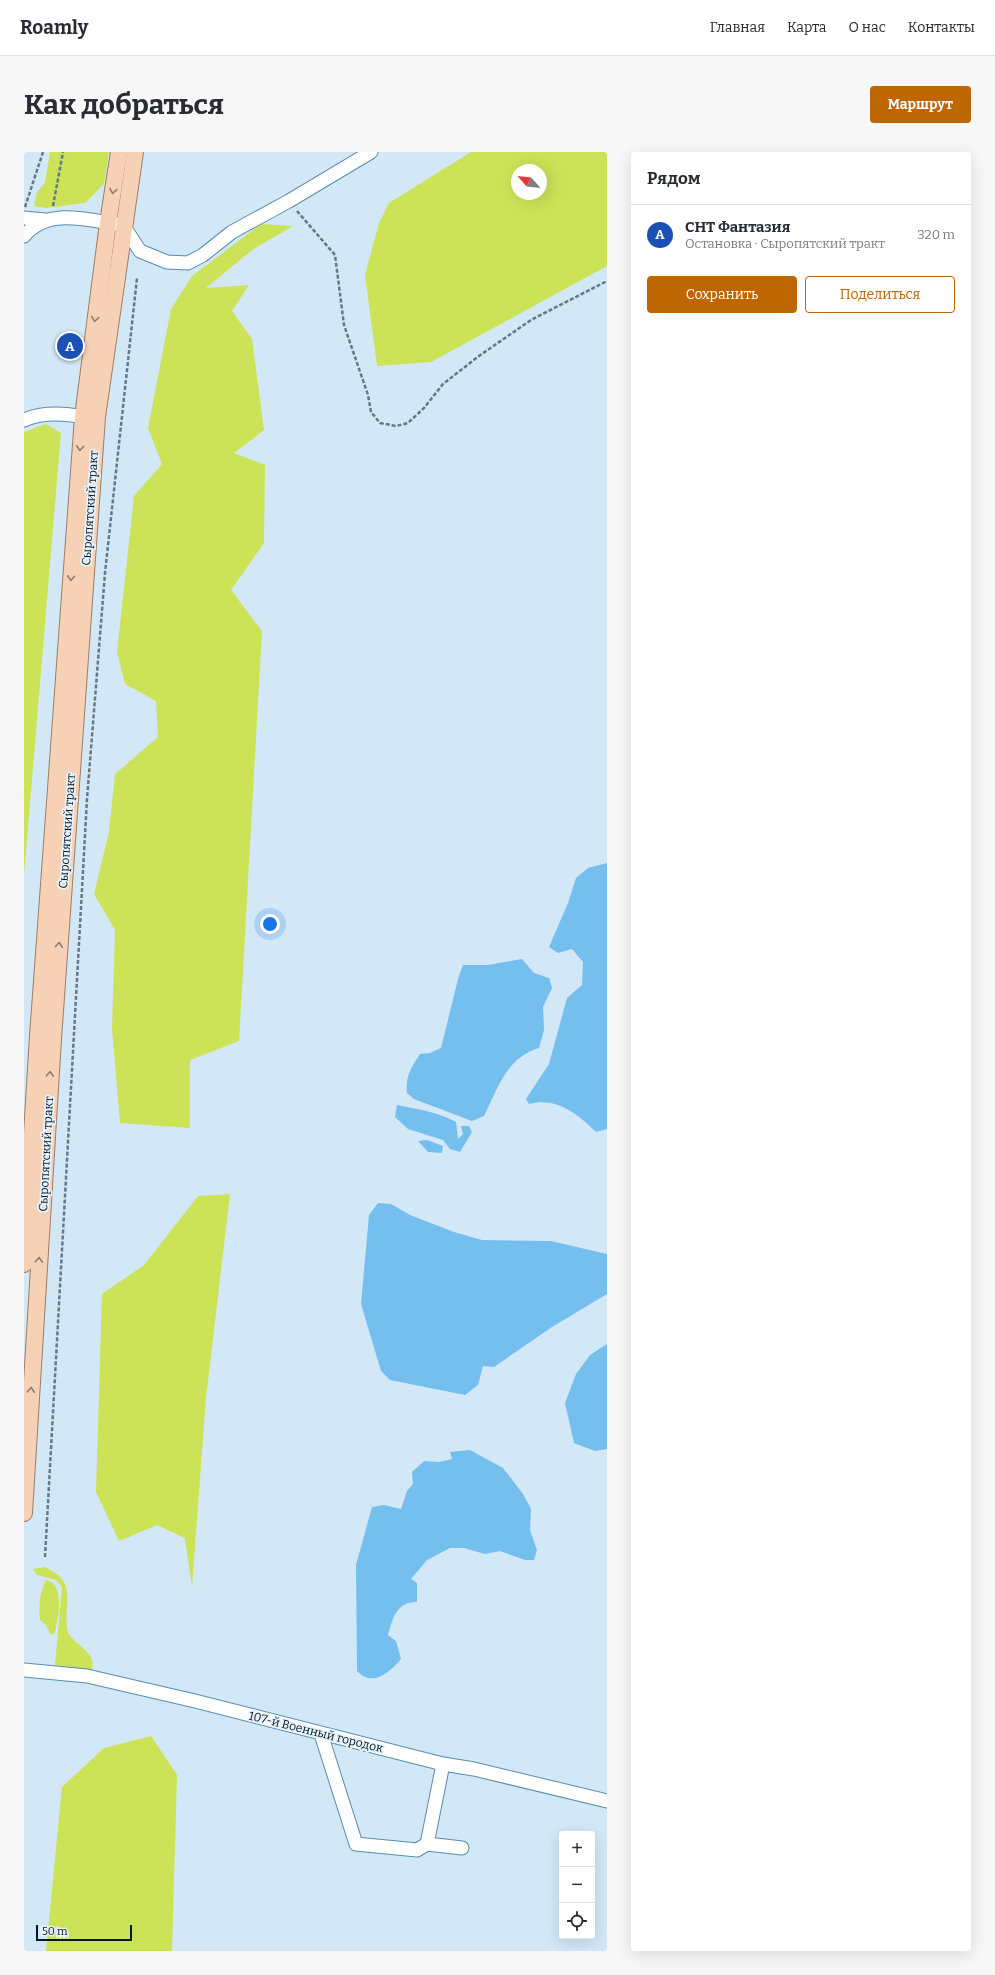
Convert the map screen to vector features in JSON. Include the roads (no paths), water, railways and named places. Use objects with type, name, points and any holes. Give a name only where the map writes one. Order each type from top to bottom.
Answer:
[{"type":"main road","name":"Сыропятский тракт","points":[[24,1513],[53,1039],[96,424],[116,224],[120,152]]},
{"type":"main road","name":"Сыропятский тракт","points":[[24,1264],[38,1036],[83,417],[116,224],[135,152]]},
{"type":"street","points":[[24,218],[48,219],[59,217],[116,224],[140,251],[167,262],[188,263],[203,255],[232,232],[289,201],[352,157],[371,152]]},
{"type":"street","points":[[24,236],[35,225],[48,219]]},
{"type":"street","points":[[24,420],[51,414],[66,413],[83,417]]},
{"type":"street","name":"107-й Военный городок","points":[[24,1670],[87,1676],[195,1700],[443,1764],[474,1769],[607,1801]]},
{"type":"street","points":[[322,1734],[356,1844],[417,1850],[427,1844],[462,1848]]},
{"type":"street","points":[[427,1844],[443,1764]]},
{"type":"water","points":[[607,863],[607,1129],[596,1132],[566,1108],[539,1102],[529,1104],[526,1099],[549,1064],[567,998],[582,985],[583,962],[572,949],[558,953],[549,947],[568,903],[576,878],[588,868]]},
{"type":"water","points":[[522,959],[534,973],[549,978],[552,988],[543,1007],[544,1030],[539,1048],[518,1059],[504,1075],[484,1116],[472,1121],[414,1099],[407,1093],[409,1073],[420,1054],[430,1053],[441,1048],[458,979],[463,965],[488,965]]},
{"type":"water","points":[[397,1105],[435,1113],[456,1122],[458,1139],[463,1134],[461,1126],[469,1126],[472,1132],[460,1152],[450,1149],[443,1140],[408,1129],[395,1117]]},
{"type":"water","points":[[427,1140],[443,1146],[442,1153],[428,1152],[418,1141]]},
{"type":"water","points":[[378,1203],[391,1204],[410,1215],[454,1232],[482,1240],[551,1241],[607,1254],[607,1294],[552,1327],[494,1367],[483,1366],[478,1385],[465,1395],[390,1380],[381,1371],[361,1304],[369,1215]]},
{"type":"water","points":[[607,1344],[607,1449],[595,1451],[574,1443],[565,1403],[576,1374],[590,1355]]},
{"type":"water","points":[[470,1450],[503,1468],[523,1494],[531,1509],[530,1530],[537,1550],[534,1560],[525,1560],[500,1551],[485,1554],[464,1548],[450,1548],[427,1560],[411,1579],[417,1583],[417,1602],[404,1605],[396,1612],[388,1635],[396,1641],[401,1659],[392,1669],[381,1676],[369,1678],[363,1676],[357,1671],[356,1565],[372,1507],[384,1505],[401,1509],[407,1491],[413,1484],[412,1472],[424,1461],[439,1462],[452,1459],[450,1452]]},
{"type":"place","name":"СНТ Фантазия","points":[[70,346]]}]
